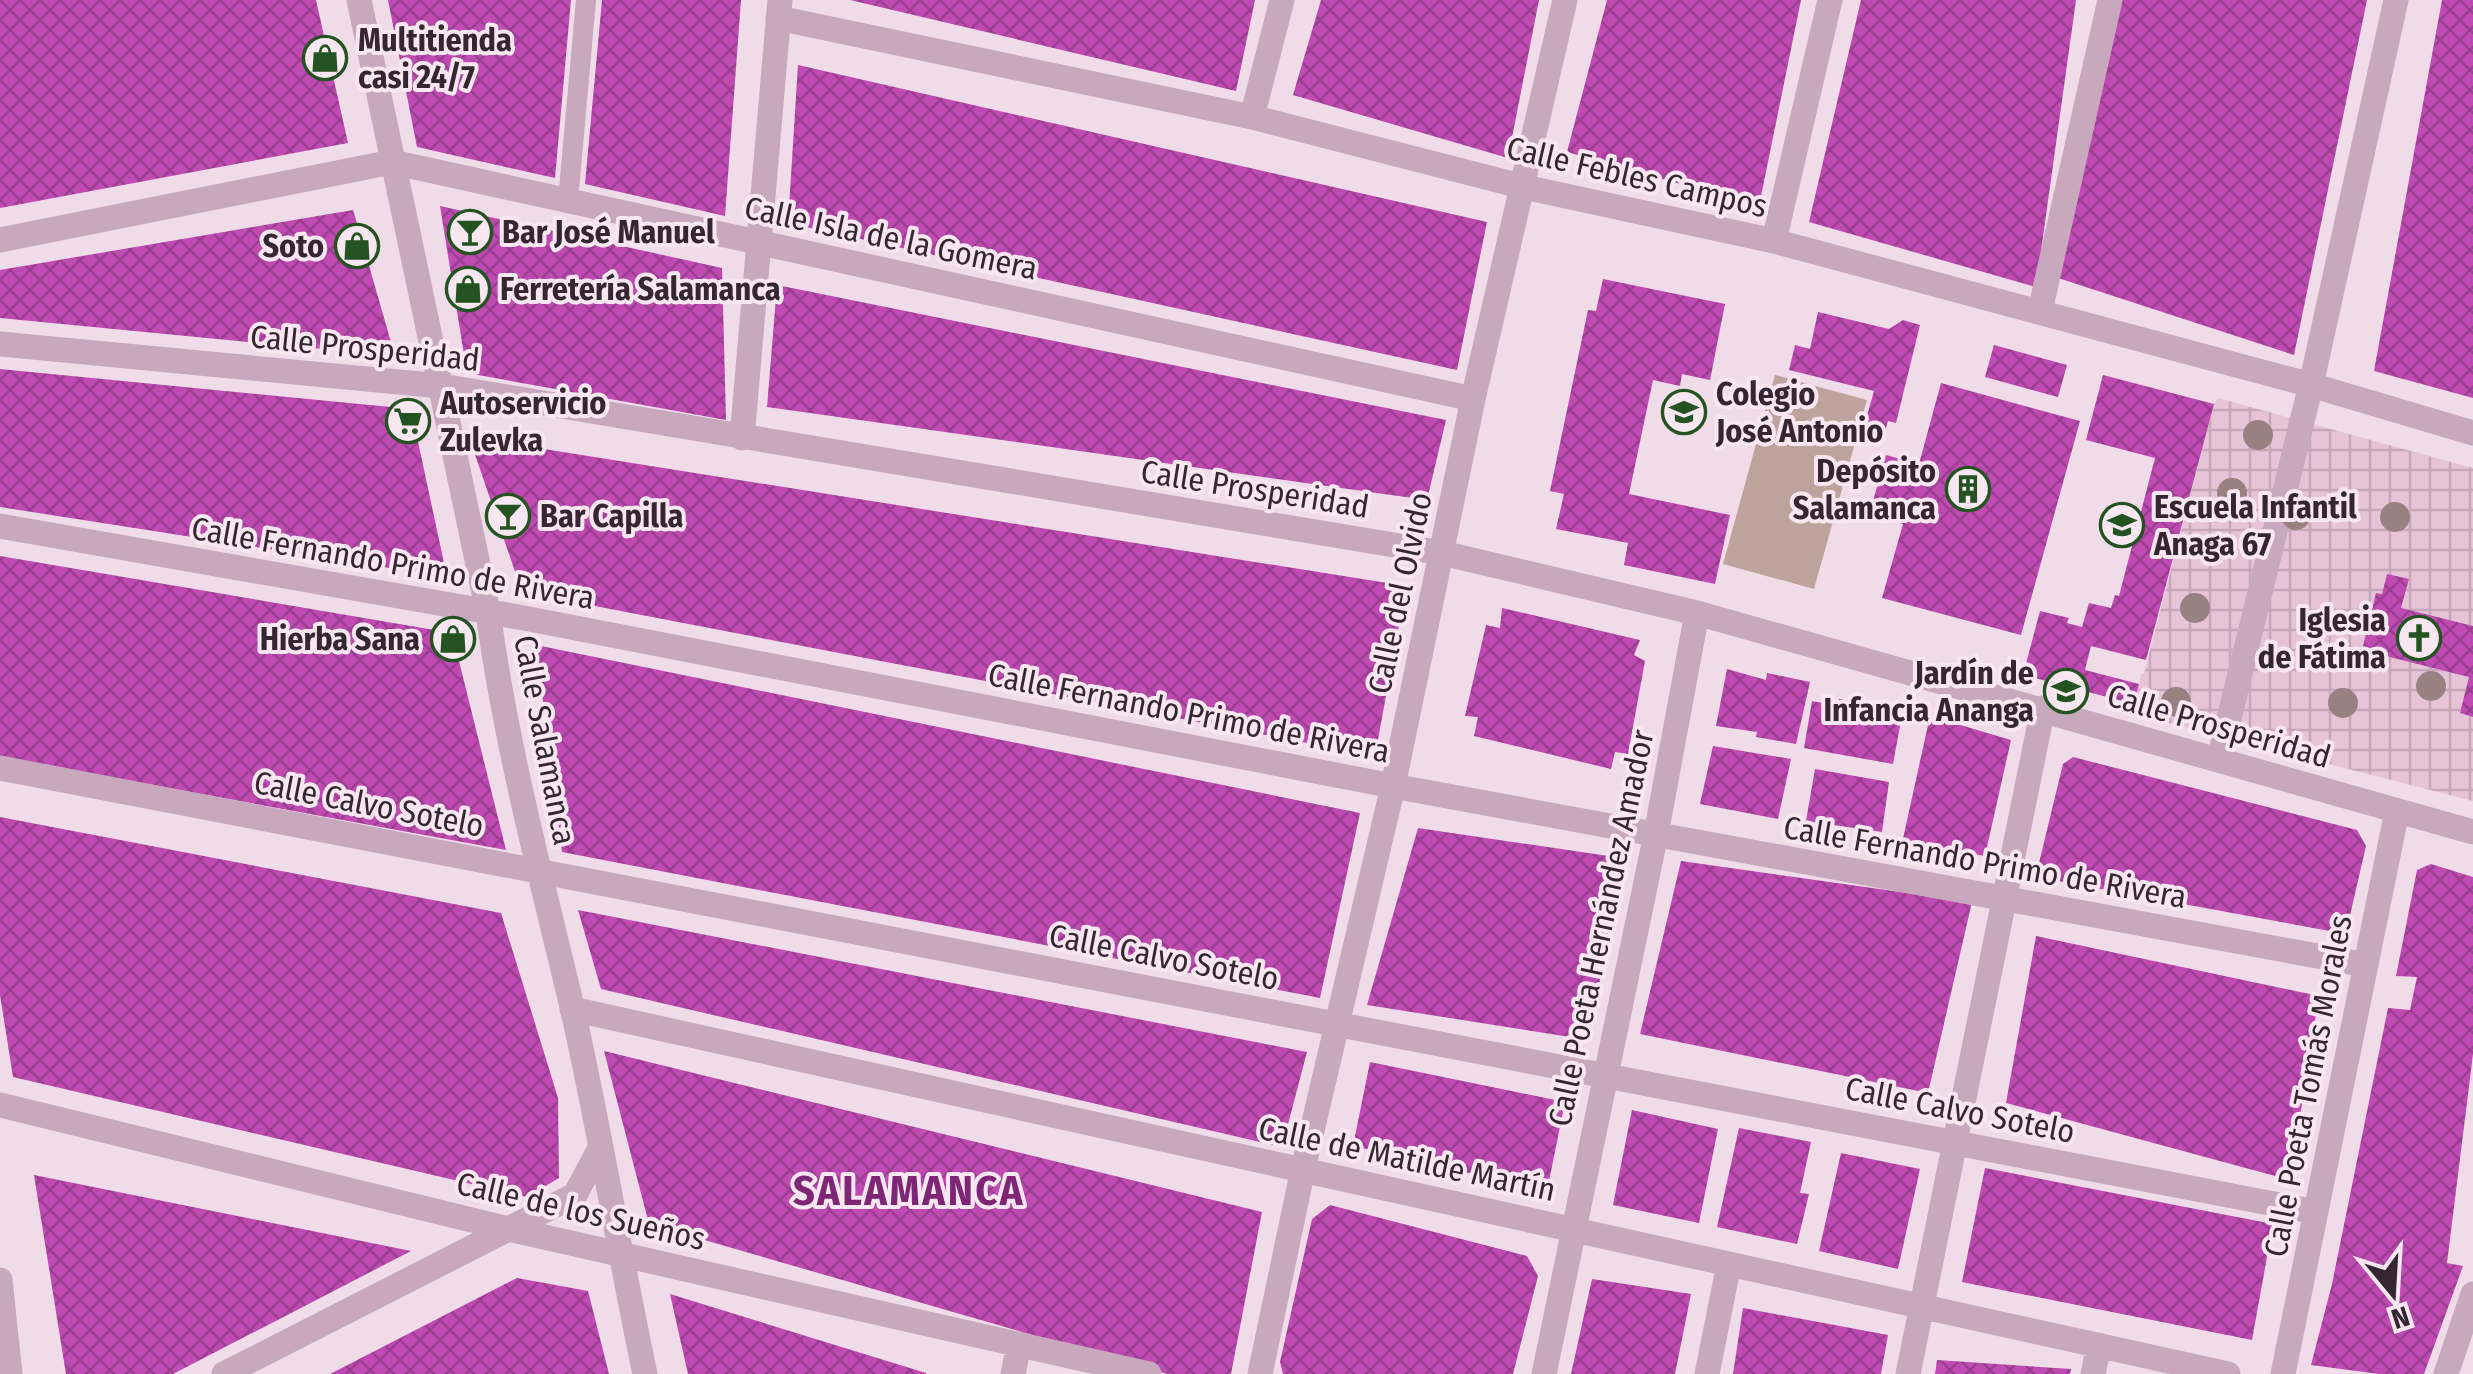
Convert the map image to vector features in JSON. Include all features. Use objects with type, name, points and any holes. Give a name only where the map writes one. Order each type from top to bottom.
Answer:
[{"type":"street","name":"Calle Salamanca","points":[[359,0],[488,612],[496,672],[536,869],[572,1008],[645,1374]]},
{"type":"street","points":[[1252,118],[1282,0]]},
{"type":"street","name":"Calle del Olvido","points":[[1260,1374],[1564,0]]},
{"type":"street","points":[[1774,241],[1830,0]]},
{"type":"street","points":[[2040,311],[2110,0]]},
{"type":"street","points":[[2219,759],[2311,385],[2396,0]]},
{"type":"street","points":[[742,438],[779,9]]},
{"type":"street","name":"Calle Febles Campos","points":[[779,9],[1252,118],[1524,187],[1774,241],[2311,385],[2473,433]]},
{"type":"street","name":"Calle Isla de la Gomera","points":[[0,240],[392,162],[1473,399]]},
{"type":"street","name":"Calle Prosperidad","points":[[0,344],[441,386],[1442,553],[1697,613],[2473,832]]},
{"type":"street","name":"Calle Fernando Primo de Rivera","points":[[0,526],[488,612],[1393,786],[2366,965]]},
{"type":"street","name":"Calle Poeta Hernández Amador","points":[[1544,1374],[1656,834],[1697,613]]},
{"type":"street","points":[[1908,1374],[2043,708]]},
{"type":"street","name":"Calle Calvo Sotelo","points":[[0,768],[2316,1212]]},
{"type":"street","name":"Calle Poeta Tomás Morales","points":[[2283,1374],[2397,811]]},
{"type":"street","name":"Calle de Matilde Martín","points":[[572,1008],[2228,1374]]},
{"type":"street","name":"Calle de los Sueños","points":[[0,1106],[513,1230],[1149,1374]]},
{"type":"street","points":[[224,1374],[513,1230],[575,1195],[600,1148]]},
{"type":"street","points":[[1707,1374],[1729,1264]]},
{"type":"street","points":[[0,1280],[10,1374]]},
{"type":"street","points":[[2446,1374],[2473,1294]]},
{"type":"street","points":[[1012,1374],[1019,1344]]},
{"type":"street","points":[[2093,1374],[2099,1346]]},
{"type":"lane","points":[[568,201],[586,0]]},
{"type":"shaded area","points":[[1775,375],[1867,400],[1814,589],[1723,564]]},
{"type":"shaded area","points":[[2218,398],[2473,468],[2473,801],[2134,714],[2141,674]]},
{"type":"building","points":[[0,0],[316,0],[348,143],[0,208]]},
{"type":"building","points":[[388,0],[571,0],[555,178],[417,147]]},
{"type":"building","points":[[602,0],[741,0],[725,216],[585,184]]},
{"type":"building","points":[[850,0],[1255,0],[1236,91]]},
{"type":"building","points":[[1321,0],[1539,0],[1508,158],[1293,95]]},
{"type":"building","points":[[1607,0],[1801,0],[1759,206],[1567,152]]},
{"type":"building","points":[[1861,0],[2076,0],[2036,287],[1809,222]]},
{"type":"building","points":[[2119,0],[2367,0],[2294,355],[2052,276]]},
{"type":"building","points":[[2442,0],[2473,0],[2473,398],[2374,371]]},
{"type":"building","points":[[798,65],[1487,222],[1457,370],[788,223]]},
{"type":"building","points":[[440,206],[722,268],[726,420],[467,373]]},
{"type":"building","points":[[353,210],[395,356],[0,318],[0,270]]},
{"type":"building","points":[[1603,279],[1725,304],[1710,380],[1682,374],[1680,386],[1653,380],[1629,494],[1730,515],[1715,584],[1624,565],[1628,543],[1556,529],[1564,494],[1550,491],[1588,310],[1596,311]]},
{"type":"building","points":[[777,285],[1446,420],[1427,500],[767,407]]},
{"type":"building","points":[[1818,312],[1889,329],[1903,320],[1920,325],[1896,423],[1888,421],[1883,438],[1862,433],[1874,391],[1789,370],[1795,345],[1810,349]]},
{"type":"building","points":[[1994,345],[2067,365],[2058,397],[1985,377]]},
{"type":"building","points":[[0,369],[411,409],[447,577],[0,507]]},
{"type":"building","name":"Escuela Infantil Anaga 67","points":[[2103,375],[2214,404],[2146,660],[2091,646],[2085,670],[2139,684],[2134,704],[2023,675],[2040,611],[2069,618],[2067,623],[2082,627],[2089,603],[2111,608],[2115,595],[2119,596],[2155,458],[2086,440]]},
{"type":"building","name":"Depósito Salamanca","points":[[1941,383],[2080,421],[2021,635],[1882,598],[1903,524],[1869,515],[1886,455],[1919,464]]},
{"type":"building","points":[[469,437],[1406,586],[1375,756],[522,592]]},
{"type":"building","points":[[0,556],[452,633],[506,850],[0,757]]},
{"type":"building","name":"Iglesia de Fátima","points":[[2387,574],[2409,579],[2401,608],[2473,626],[2473,717],[2460,713],[2469,677],[2362,650],[2376,593],[2382,594]]},
{"type":"building","points":[[1502,608],[1640,640],[1634,655],[1645,661],[1628,754],[1615,752],[1611,769],[1474,736],[1478,717],[1465,716],[1486,625],[1500,628]]},
{"type":"building","points":[[536,645],[1360,813],[1320,998],[562,852]]},
{"type":"building","points":[[1727,669],[1766,680],[1767,673],[1810,682],[1796,744],[1756,737],[1757,732],[1716,726]]},
{"type":"building","points":[[1839,699],[1861,703],[1860,710],[1887,714],[1888,708],[1903,710],[1893,764],[1804,748],[1812,701],[1838,706]]},
{"type":"building","points":[[1930,716],[2011,740],[1985,856],[1902,843]]},
{"type":"building","points":[[1713,746],[1791,759],[1778,819],[1700,804]]},
{"type":"building","points":[[2073,757],[2357,830],[2366,846],[2348,924],[2335,932],[2042,878],[2038,867],[2063,764]]},
{"type":"building","points":[[1815,769],[1889,782],[1882,832],[1806,821]]},
{"type":"building","points":[[0,817],[501,913],[558,1098],[559,1178],[527,1197],[13,1077],[0,995]]},
{"type":"building","points":[[1418,828],[1622,858],[1589,1040],[1367,1005]]},
{"type":"building","points":[[1681,861],[1972,902],[1928,1093],[1640,1034]]},
{"type":"building","points":[[2431,864],[2473,877],[2473,1054],[2447,1263],[2463,1266],[2424,1374],[2379,1374],[2311,1365],[2332,1284],[2388,1008],[2410,1010],[2417,977],[2396,976],[2417,870]]},
{"type":"building","points":[[578,910],[1307,1052],[1282,1147],[601,989]]},
{"type":"building","points":[[2036,936],[2319,996],[2290,1180],[2006,1103]]},
{"type":"building","points":[[604,1051],[1262,1212],[1231,1374],[1167,1374],[649,1224]]},
{"type":"building","points":[[1370,1062],[1565,1102],[1547,1191],[1353,1146]]},
{"type":"building","points":[[1632,1110],[1718,1129],[1699,1223],[1613,1205]]},
{"type":"building","points":[[1739,1128],[1811,1142],[1800,1193],[1809,1194],[1797,1244],[1717,1227]]},
{"type":"building","points":[[1841,1153],[1920,1169],[1898,1269],[1819,1251]]},
{"type":"building","points":[[1985,1168],[2273,1224],[2252,1340],[1962,1282]]},
{"type":"building","points":[[34,1175],[411,1251],[173,1374],[66,1374]]},
{"type":"building","points":[[1330,1205],[1527,1256],[1538,1276],[1513,1374],[1283,1374],[1280,1362],[1312,1219]]},
{"type":"building","points":[[517,1278],[588,1291],[609,1374],[330,1374]]},
{"type":"building","points":[[1592,1279],[1691,1294],[1675,1374],[1571,1374]]},
{"type":"building","points":[[670,1294],[926,1373],[926,1374],[688,1374]]},
{"type":"building","points":[[1743,1308],[1888,1335],[1881,1374],[1733,1374]]},
{"type":"building","points":[[1937,1360],[2071,1369],[2070,1374],[1935,1374]]},
{"type":"place","name":"Multitienda casi 24/7","points":[[325,58]]},
{"type":"place","name":"Bar José Manuel","points":[[470,232]]},
{"type":"place","name":"Soto","points":[[357,246]]},
{"type":"place","name":"Ferretería Salamanca","points":[[468,289]]},
{"type":"place","name":"Colegio José Antonio","points":[[1684,412]]},
{"type":"place","name":"Autoservicio Zulevka","points":[[408,421]]},
{"type":"place","name":"Depósito Salamanca","points":[[1968,489]]},
{"type":"place","name":"Bar Capilla","points":[[508,516]]},
{"type":"place","name":"Escuela Infantil Anaga 67","points":[[2122,525]]},
{"type":"place","name":"Iglesia de Fátima","points":[[2419,638]]},
{"type":"place","name":"Hierba Sana","points":[[453,639]]},
{"type":"place","name":"Jardín de Infancia Ananga","points":[[2066,691]]},
{"type":"district","name":"SALAMANCA","points":[[909,1191]]}]
